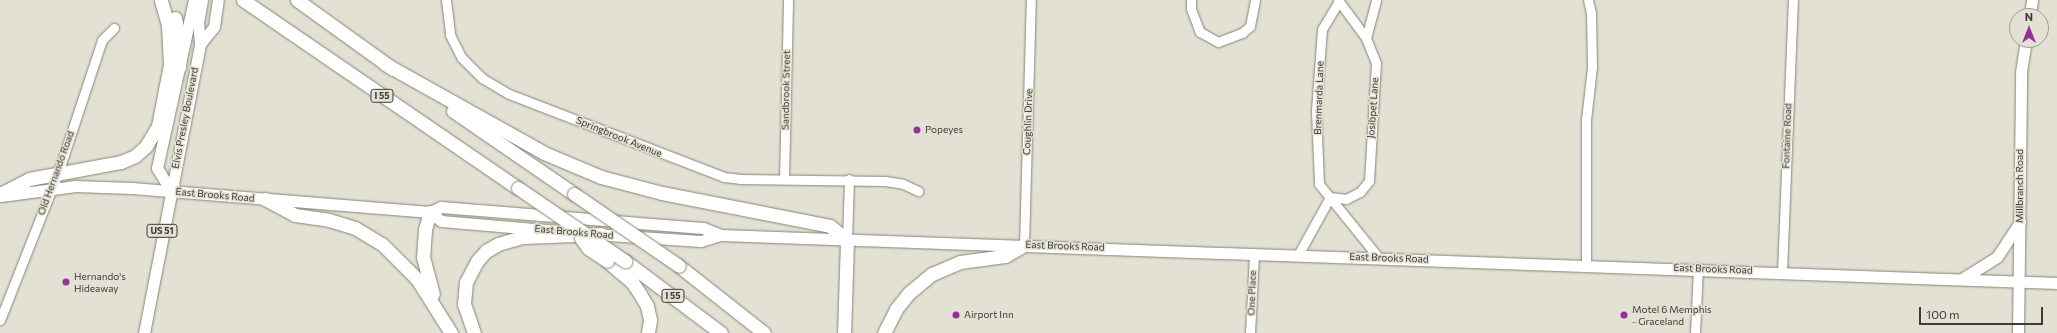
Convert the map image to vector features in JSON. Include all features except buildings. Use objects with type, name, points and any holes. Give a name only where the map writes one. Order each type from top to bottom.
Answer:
[{"type":"highway","points":[[0,195],[29,179],[121,162],[135,156],[152,139],[158,126],[170,64],[168,25],[161,0]]},
{"type":"highway","points":[[167,0],[179,35],[179,67]]},
{"type":"highway","name":"I 55","points":[[297,0],[385,64],[679,266],[764,333]]},
{"type":"highway","name":"I 55","points":[[245,1],[573,227],[625,261],[721,333]]},
{"type":"highway","points":[[385,64],[544,152],[602,177],[662,193],[830,226],[847,240],[844,333]]},
{"type":"highway","points":[[265,199],[295,215],[329,220],[355,228],[382,244],[417,279],[449,329]]},
{"type":"highway","points":[[430,212],[423,239],[424,268],[449,329]]},
{"type":"highway","points":[[573,227],[588,248],[607,261],[632,282],[647,306],[650,320],[648,333]]},
{"type":"highway","points":[[474,333],[464,304],[466,282],[477,261],[486,251],[508,240],[601,234]]},
{"type":"highway","points":[[884,333],[896,309],[909,293],[932,274],[960,262],[1005,256],[1024,245]]},
{"type":"main road","points":[[170,191],[157,168],[194,0]]},
{"type":"main road","name":"Elvis Presley Boulevard","points":[[144,333],[170,191],[200,44],[198,23],[202,0]]},
{"type":"main road","name":"Elvis Presley Boulevard","points":[[200,44],[214,26],[218,0]]},
{"type":"main road","name":"Millbranch Road","points":[[2018,333],[2020,281],[2021,72],[2025,48]]},
{"type":"main road","name":"East Brooks Road","points":[[0,195],[51,188],[88,186],[170,191],[430,212],[441,207],[703,228],[721,235]]},
{"type":"main road","name":"East Brooks Road","points":[[430,212],[441,221],[701,241],[721,235],[1698,268],[2057,283]]},
{"type":"main road","points":[[1962,279],[1997,257],[2020,222]]},
{"type":"street","name":"Springbrook Avenue","points":[[446,0],[449,26],[456,49],[474,71],[499,90],[711,173],[737,179],[850,179],[894,182],[918,190]]},
{"type":"street","name":"Sandbrook Street","points":[[784,179],[788,0]]},
{"type":"street","name":"Coughlin Drive","points":[[1024,245],[1031,0]]},
{"type":"street","points":[[1191,0],[1191,9],[1200,32],[1218,42],[1242,33],[1250,26],[1255,0]]},
{"type":"street","name":"Josibpet Lane","points":[[1330,197],[1346,199],[1360,192],[1369,181],[1376,63],[1366,38],[1339,0]]},
{"type":"street","name":"Brenmarda Lane","points":[[1330,197],[1319,184],[1316,111],[1322,29],[1339,0]]},
{"type":"street","points":[[1366,38],[1376,0]]},
{"type":"street","points":[[1586,264],[1586,120],[1592,67],[1591,13],[1588,0]]},
{"type":"street","name":"Fontaine Road","points":[[1782,272],[1793,0]]},
{"type":"street","name":"Old Hernando Road","points":[[0,320],[58,173],[102,40],[114,28]]},
{"type":"street","points":[[847,240],[850,179]]},
{"type":"street","points":[[1298,255],[1330,197],[1379,258]]},
{"type":"street","name":"One Place","points":[[1250,333],[1254,254]]},
{"type":"street","points":[[1695,333],[1698,268]]},
{"type":"place","name":"Popeyes","points":[[917,130]]},
{"type":"place","name":"Hernando's Hideaway","points":[[66,282]]},
{"type":"place","name":"Airport Inn","points":[[956,315]]},
{"type":"place","name":"Motel 6 Memphis - Graceland","points":[[1624,315]]}]
